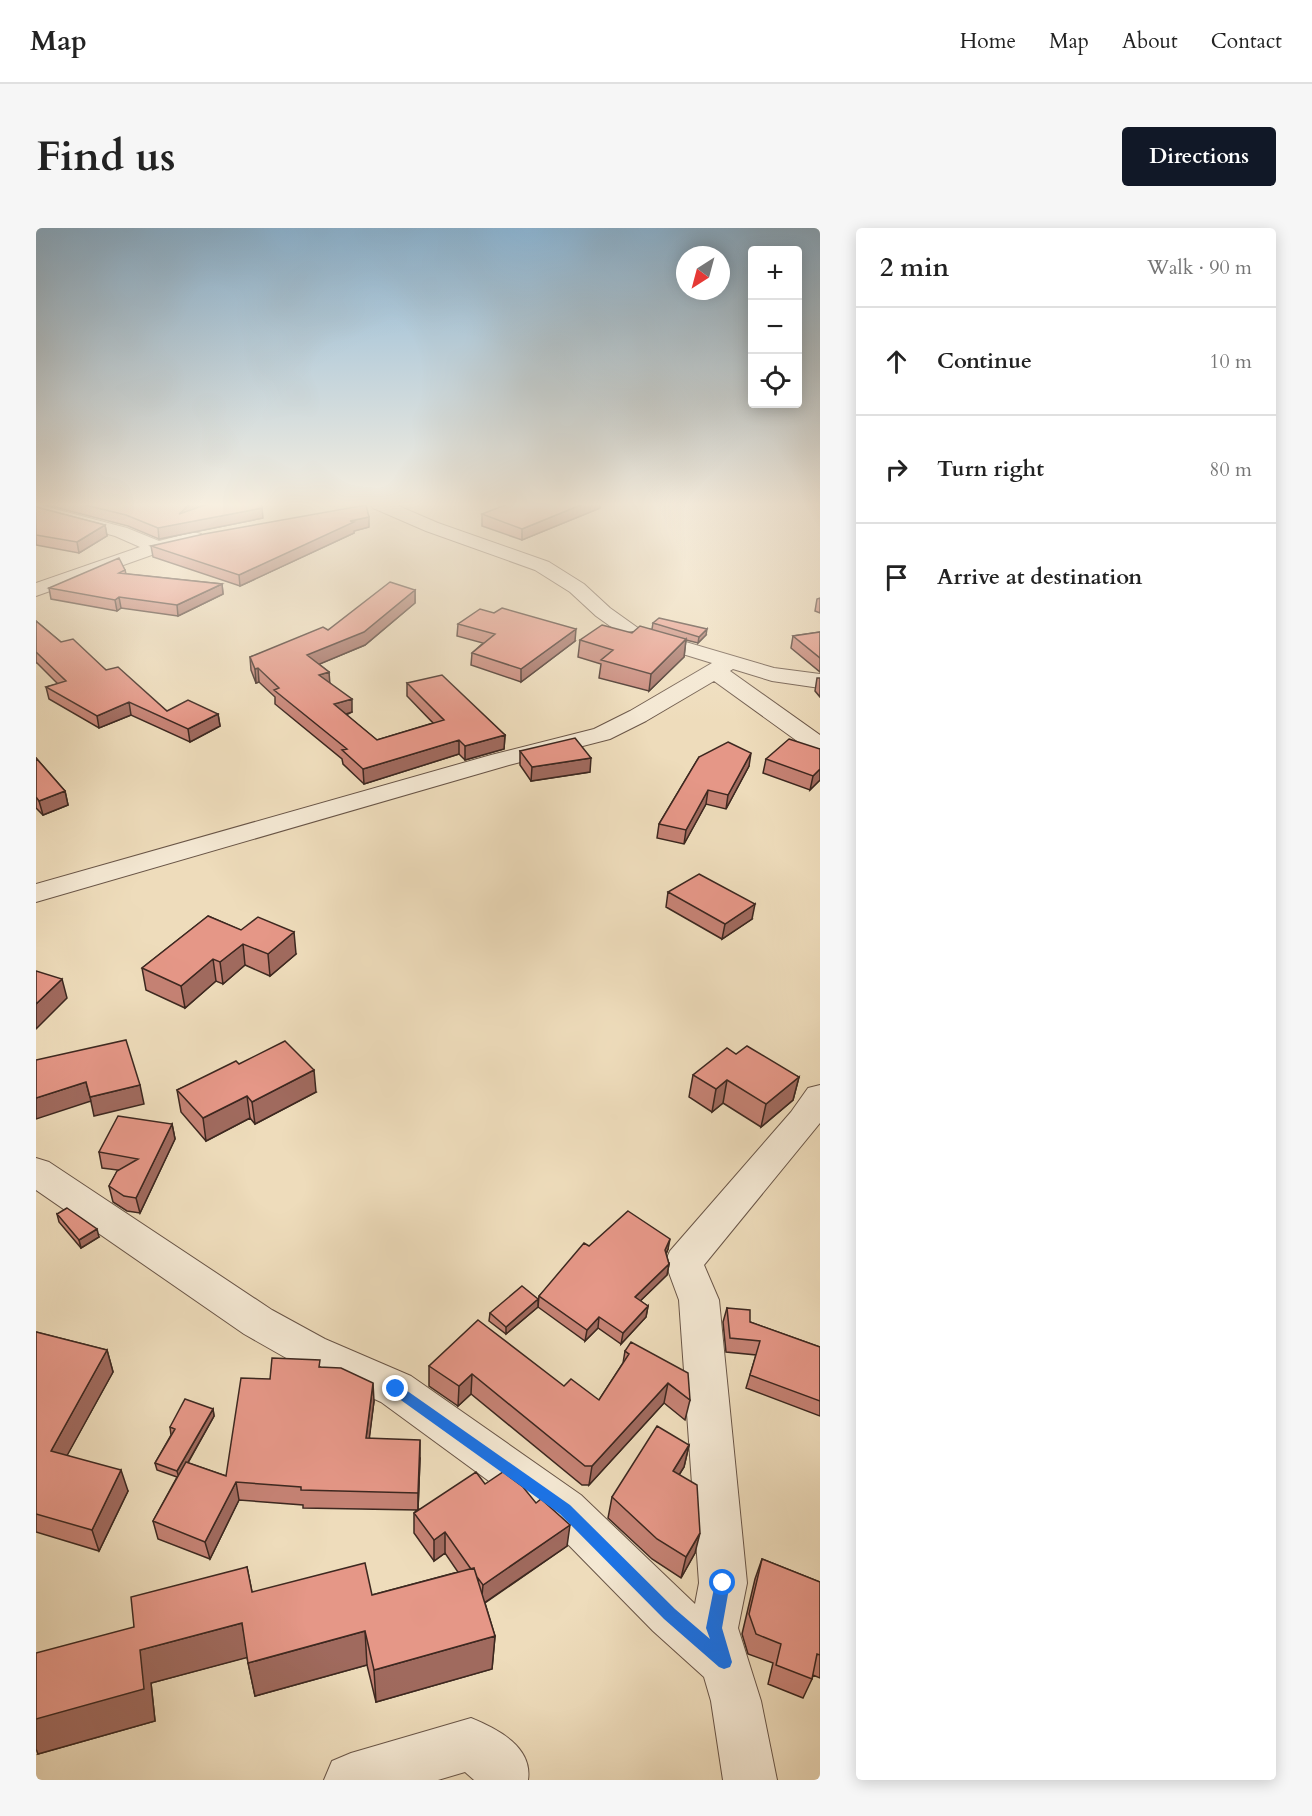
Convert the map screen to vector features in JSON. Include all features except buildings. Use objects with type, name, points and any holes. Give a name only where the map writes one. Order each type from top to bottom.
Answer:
[{"type":"street","points":[[36,590],[74,576]]},
{"type":"street","points":[[559,576],[577,588],[603,612],[631,632],[723,666],[820,681]]},
{"type":"street","points":[[723,666],[820,746]]},
{"type":"street","points":[[36,893],[489,763],[602,734],[630,721],[723,666]]},
{"type":"street","points":[[750,1780],[736,1701],[714,1628],[723,1583],[699,1300],[684,1262],[803,1121],[820,1097]]},
{"type":"street","points":[[36,1172],[258,1322],[310,1351],[396,1389],[437,1418],[565,1510],[670,1614],[724,1662]]},
{"type":"street","points":[[351,1780],[471,1743],[503,1768],[501,1780]]},
{"type":"route","points":[[396,1389],[565,1510],[670,1614],[724,1662],[714,1628],[723,1583]]}]
